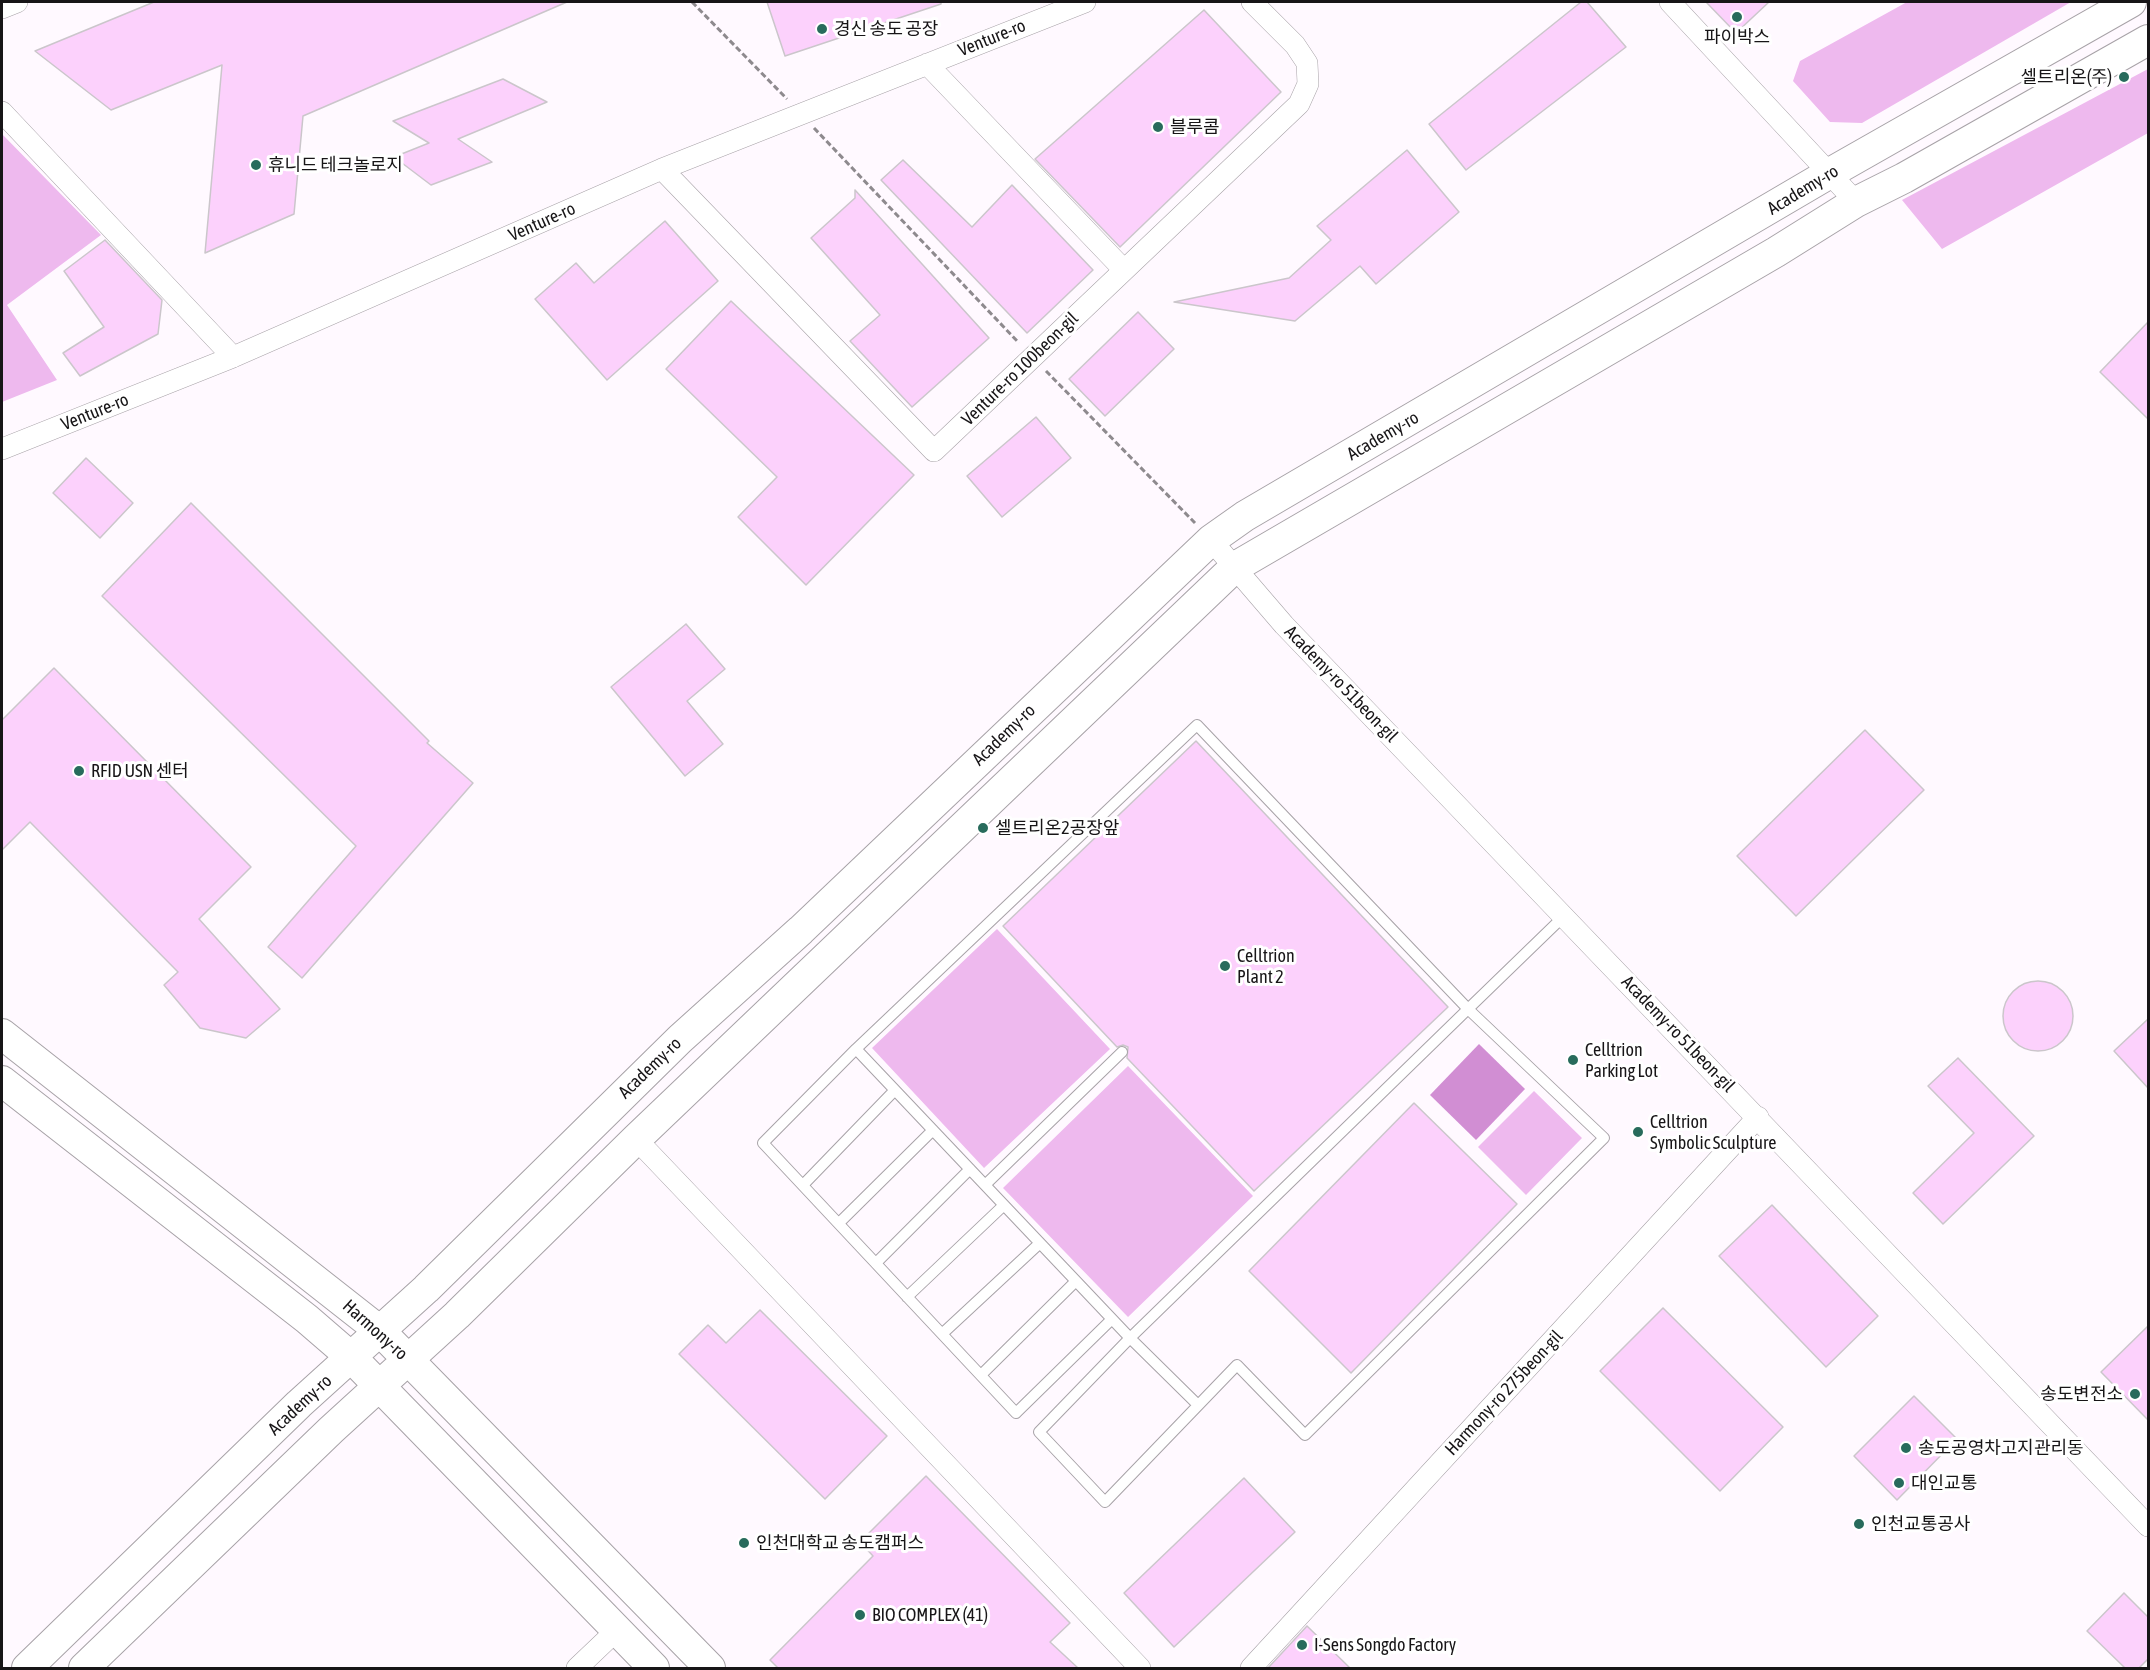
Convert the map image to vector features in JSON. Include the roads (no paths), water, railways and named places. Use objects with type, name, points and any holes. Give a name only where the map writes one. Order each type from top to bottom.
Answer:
[{"type":"main road","name":"Academy-ro","points":[[27,1668],[299,1404],[435,1281],[680,1039],[801,930],[1211,540],[1245,516],[1830,173],[2131,2]]},
{"type":"main road","name":"Academy-ro","points":[[84,1668],[1235,567],[1776,252],[1856,202],[1904,178],[2148,40]]},
{"type":"main road","name":"Harmony-ro","points":[[2,1034],[380,1331],[710,1668]]},
{"type":"main road","name":"Harmony-ro","points":[[2,1081],[307,1318],[351,1357],[654,1668]]},
{"type":"street","points":[[2,8],[17,2]]},
{"type":"street","name":"Venture-ro","points":[[2,449],[233,357],[662,169],[1085,2]]},
{"type":"street","name":"Venture-ro 100beon-gil","points":[[662,169],[934,451],[1299,104],[1308,84],[1307,63],[1295,45],[1252,2]]},
{"type":"street","points":[[1670,2],[1856,202]]},
{"type":"street","points":[[927,64],[1124,270]]},
{"type":"street","points":[[2,112],[233,357]]},
{"type":"street","name":"Academy-ro 51beon-gil","points":[[1211,540],[1284,625],[2148,1526]]},
{"type":"street","name":"Harmony-ro 275beon-gil","points":[[1251,1668],[1758,1117]]},
{"type":"street","points":[[636,1139],[1140,1668]]},
{"type":"street","points":[[577,1668],[617,1630]]},
{"type":"lane","points":[[1112,1319],[1016,1413],[764,1143],[856,1048],[1197,725],[1468,1009],[1604,1138],[1305,1435],[1237,1365],[1105,1502],[1039,1432],[1130,1338],[1468,1009],[1564,916]]},
{"type":"lane","points":[[856,1048],[1130,1338],[1198,1405]]},
{"type":"lane","points":[[985,1185],[1122,1052]]},
{"type":"lane","points":[[803,1185],[895,1090]]},
{"type":"lane","points":[[838,1223],[933,1130]]},
{"type":"lane","points":[[876,1263],[970,1169]]},
{"type":"lane","points":[[907,1297],[1004,1205]]},
{"type":"lane","points":[[942,1334],[1040,1243]]},
{"type":"lane","points":[[981,1375],[1076,1281]]},
{"type":"place","name":"파이박스","points":[[1737,17]]},
{"type":"place","name":"경신 송도 공장","points":[[822,29]]},
{"type":"place","name":"셀트리온(주)","points":[[2124,77]]},
{"type":"place","name":"블루콤","points":[[1158,127]]},
{"type":"place","name":"휴니드 테크놀로지","points":[[256,165]]},
{"type":"place","name":"RFID USN 센터","points":[[79,771]]},
{"type":"place","name":"셀트리온2공장앞","points":[[983,828]]},
{"type":"place","name":"Celltrion Plant 2","points":[[1225,966]]},
{"type":"place","name":"Celltrion Parking Lot","points":[[1573,1060]]},
{"type":"place","name":"Celltrion Symbolic Sculpture","points":[[1638,1132]]},
{"type":"place","name":"송도변전소","points":[[2135,1394]]},
{"type":"place","name":"송도공영차고지관리동","points":[[1906,1448]]},
{"type":"place","name":"대인교통","points":[[1899,1483]]},
{"type":"place","name":"인천교통공사","points":[[1859,1524]]},
{"type":"place","name":"인천대학교 송도캠퍼스","points":[[744,1543]]},
{"type":"place","name":"BIO COMPLEX (41)","points":[[860,1615]]},
{"type":"place","name":"I-Sens Songdo Factory","points":[[1302,1645]]}]
